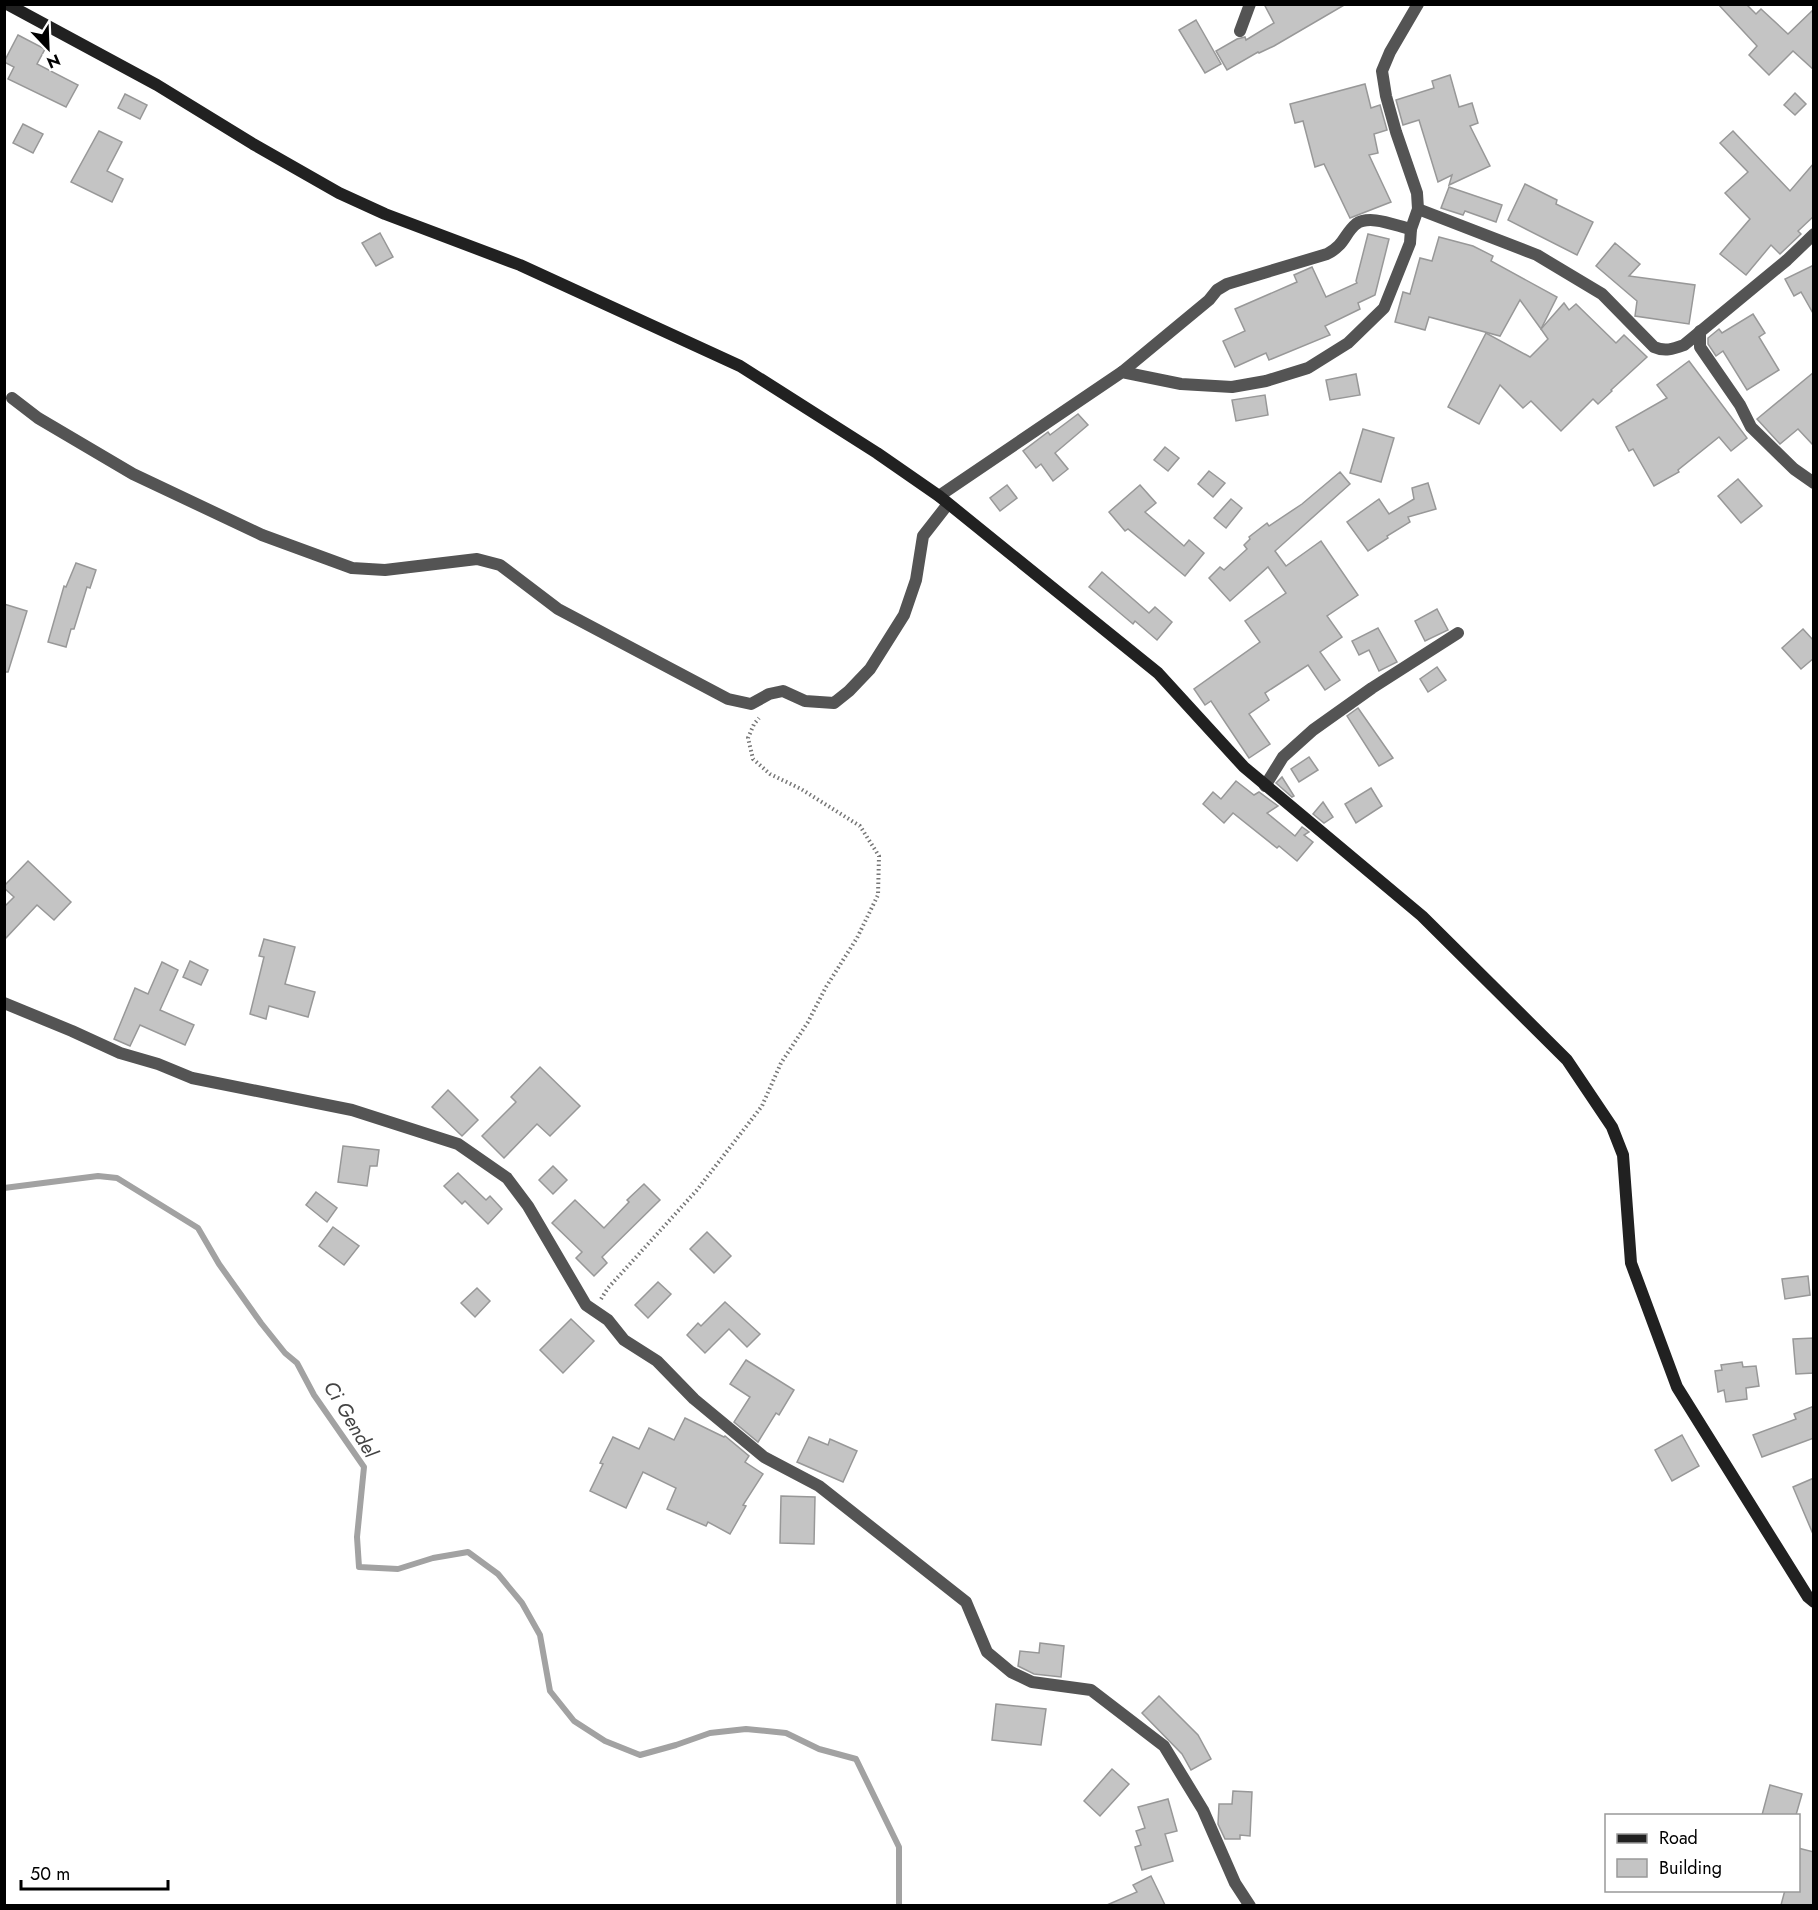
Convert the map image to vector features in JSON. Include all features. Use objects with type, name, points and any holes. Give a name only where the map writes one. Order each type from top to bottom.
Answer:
[{"type":"street","points":[[7,4],[158,85],[253,144],[339,193],[385,214],[520,266],[740,366],[877,453],[943,500],[1158,673],[1244,767],[1422,916],[1567,1060],[1612,1127],[1623,1155],[1631,1263],[1677,1387],[1769,1536],[1808,1597],[1814,1602]]},
{"type":"street","points":[[1240,31],[1250,4]]},
{"type":"street","points":[[1122,372],[1181,384],[1232,387],[1266,381],[1308,368],[1348,343],[1384,308],[1410,243],[1411,229],[1418,209],[1417,193],[1396,132],[1382,71],[1390,52],[1418,4]]},
{"type":"street","points":[[1418,209],[1538,255],[1602,294],[1654,347],[1661,350],[1671,350],[1684,345],[1787,260],[1814,234]]},
{"type":"street","points":[[12,398],[38,418],[133,474],[262,535],[352,568],[385,570],[477,559],[500,565],[558,609],[728,699],[751,704],[769,694],[783,691],[806,701],[834,703],[870,669],[904,615],[916,580],[923,536],[943,500],[1122,372],[1209,300],[1217,290],[1227,284],[1327,254],[1337,249],[1357,224],[1371,220],[1411,229]]},
{"type":"street","points":[[1700,331],[1700,347],[1740,405],[1751,427],[1794,469],[1814,483]]},
{"type":"street","points":[[1265,786],[1283,757],[1313,730],[1372,688],[1458,633]]},
{"type":"street","points":[[4,1004],[120,1053],[159,1064],[192,1078],[352,1110],[458,1144],[507,1178],[528,1206],[586,1305],[608,1320],[624,1340],[657,1361],[694,1399],[764,1457],[819,1486],[966,1602],[987,1652],[1011,1672],[1032,1682],[1091,1690],[1164,1746],[1203,1810],[1235,1883],[1250,1905]]},
{"type":"path","points":[[594,1311],[608,1288],[697,1190],[762,1106],[781,1063],[857,938],[878,895],[879,856],[860,826],[801,789],[770,774],[753,759],[748,738],[754,724],[761,716]]},
{"type":"building","points":[[1264,4],[1346,4],[1274,46],[1258,52],[1227,70],[1216,51],[1237,39],[1245,37],[1246,40],[1274,23]]},
{"type":"building","points":[[1718,4],[1746,4],[1756,14],[1761,9],[1788,34],[1814,9],[1814,70],[1793,51],[1769,75],[1749,55],[1757,46]]},
{"type":"building","points":[[1196,20],[1221,64],[1205,73],[1179,30]]},
{"type":"building","points":[[18,35],[45,49],[37,64],[78,85],[66,107],[8,79],[14,67],[4,62]]},
{"type":"building","points":[[1450,75],[1459,107],[1472,103],[1478,123],[1470,126],[1490,166],[1449,185],[1452,175],[1438,182],[1419,120],[1403,125],[1396,100],[1434,88],[1432,81]]},
{"type":"building","points":[[1365,84],[1371,108],[1380,105],[1387,130],[1374,134],[1378,153],[1369,155],[1391,202],[1350,218],[1324,164],[1315,167],[1303,121],[1295,123],[1290,104]]},
{"type":"building","points":[[1795,93],[1806,104],[1795,115],[1784,105]]},
{"type":"building","points":[[125,94],[147,105],[140,119],[118,108]]},
{"type":"building","points":[[23,124],[43,134],[33,153],[13,143]]},
{"type":"building","points":[[99,131],[122,142],[107,171],[123,179],[112,202],[71,182]]},
{"type":"building","points":[[1733,131],[1790,191],[1814,163],[1814,216],[1798,231],[1801,234],[1780,254],[1771,245],[1746,275],[1720,254],[1750,219],[1725,193],[1748,172],[1720,143]]},
{"type":"building","points":[[1525,184],[1557,200],[1556,204],[1593,222],[1577,255],[1508,220]]},
{"type":"building","points":[[1449,187],[1502,205],[1496,222],[1465,211],[1463,215],[1441,208]]},
{"type":"building","points":[[380,233],[393,257],[376,266],[362,243]]},
{"type":"building","points":[[1368,234],[1389,239],[1375,295],[1358,303],[1360,309],[1325,326],[1330,335],[1269,360],[1266,353],[1235,367],[1223,341],[1245,331],[1235,309],[1297,282],[1294,275],[1312,267],[1326,297],[1357,283]]},
{"type":"building","points":[[1439,237],[1473,246],[1493,256],[1491,261],[1557,297],[1541,329],[1520,300],[1500,336],[1429,317],[1425,330],[1395,322],[1403,292],[1410,294],[1420,258],[1432,261]]},
{"type":"building","points":[[1615,243],[1640,264],[1629,276],[1695,285],[1689,324],[1635,316],[1637,301],[1596,266]]},
{"type":"building","points":[[1814,265],[1814,315],[1801,292],[1794,296],[1785,279]]},
{"type":"building","points":[[1564,303],[1569,310],[1576,304],[1616,343],[1624,335],[1647,357],[1598,404],[1593,399],[1561,431],[1531,401],[1523,408],[1500,385],[1479,424],[1448,407],[1486,333],[1530,357],[1548,339],[1541,329]]},
{"type":"building","points":[[1753,314],[1765,333],[1759,337],[1779,370],[1747,390],[1723,351],[1716,356],[1708,344],[1708,338],[1719,329],[1722,333]]},
{"type":"building","points":[[1689,361],[1747,438],[1731,451],[1719,437],[1678,470],[1679,472],[1654,486],[1633,449],[1629,451],[1616,427],[1667,398],[1657,385]]},
{"type":"building","points":[[1814,372],[1814,446],[1798,429],[1780,444],[1757,419]]},
{"type":"building","points":[[1356,374],[1360,395],[1330,400],[1326,380]]},
{"type":"building","points":[[1265,395],[1268,415],[1236,421],[1232,400]]},
{"type":"building","points":[[1078,414],[1088,425],[1055,453],[1068,469],[1053,481],[1041,464],[1036,468],[1023,451],[1048,432],[1050,435]]},
{"type":"building","points":[[1363,429],[1394,438],[1381,482],[1350,473]]},
{"type":"building","points":[[1165,447],[1179,458],[1168,471],[1154,460]]},
{"type":"building","points":[[1209,471],[1225,483],[1213,497],[1198,484]]},
{"type":"building","points":[[1340,472],[1350,484],[1275,551],[1286,566],[1321,541],[1358,595],[1327,616],[1342,637],[1320,652],[1340,680],[1325,690],[1308,665],[1265,693],[1269,700],[1249,714],[1270,744],[1249,758],[1211,701],[1205,705],[1194,689],[1260,642],[1245,621],[1286,593],[1268,567],[1230,601],[1209,578],[1220,567],[1224,570],[1247,549],[1244,545],[1250,539],[1249,537],[1267,523],[1269,526],[1302,504]]},
{"type":"building","points":[[1738,479],[1762,506],[1741,523],[1718,496]]},
{"type":"building","points":[[1428,483],[1436,509],[1408,517],[1410,522],[1368,551],[1347,522],[1379,499],[1389,514],[1414,499],[1412,488]]},
{"type":"building","points":[[1007,485],[1017,498],[1000,511],[990,498]]},
{"type":"building","points":[[1140,485],[1156,503],[1145,512],[1184,546],[1189,540],[1204,553],[1185,576],[1128,529],[1125,531],[1109,512]]},
{"type":"building","points":[[1231,499],[1242,508],[1226,528],[1214,518]]},
{"type":"building","points":[[76,563],[96,570],[90,588],[87,587],[66,647],[48,642],[64,586],[66,587]]},
{"type":"building","points":[[1102,572],[1149,613],[1155,607],[1172,622],[1157,640],[1135,621],[1133,624],[1089,587]]},
{"type":"building","points":[[4,604],[27,611],[8,672],[4,672]]},
{"type":"building","points":[[1437,609],[1448,630],[1425,641],[1415,621]]},
{"type":"building","points":[[1378,628],[1397,662],[1379,671],[1369,650],[1359,655],[1352,641]]},
{"type":"building","points":[[1803,629],[1814,641],[1814,658],[1801,669],[1782,648]]},
{"type":"building","points":[[1437,667],[1446,680],[1428,692],[1420,679]]},
{"type":"building","points":[[1358,708],[1393,758],[1379,766],[1347,716]]},
{"type":"building","points":[[1309,757],[1318,770],[1299,782],[1291,769]]},
{"type":"building","points":[[1282,777],[1294,796],[1292,797],[1276,783]]},
{"type":"building","points":[[1236,781],[1254,795],[1259,792],[1278,806],[1267,813],[1295,836],[1302,827],[1309,832],[1304,835],[1313,842],[1297,861],[1233,813],[1224,823],[1203,804],[1213,792],[1221,799]]},
{"type":"building","points":[[1371,788],[1382,806],[1356,823],[1345,804]]},
{"type":"building","points":[[1323,802],[1333,817],[1324,823],[1313,814]]},
{"type":"building","points":[[28,861],[71,902],[54,920],[37,905],[4,940],[4,907],[14,897],[4,886]]},
{"type":"building","points":[[264,939],[295,947],[285,984],[315,992],[308,1017],[269,1006],[266,1019],[250,1014],[264,957],[259,956]]},
{"type":"building","points":[[190,961],[208,970],[201,985],[183,977]]},
{"type":"building","points":[[162,962],[178,970],[160,1010],[194,1025],[185,1045],[140,1025],[130,1046],[114,1039],[135,988],[148,994]]},
{"type":"building","points":[[540,1067],[580,1106],[550,1136],[537,1124],[504,1158],[482,1136],[516,1102],[511,1097]]},
{"type":"building","points":[[448,1090],[478,1120],[462,1136],[432,1107]]},
{"type":"building","points":[[343,1146],[379,1150],[377,1166],[370,1166],[367,1186],[338,1182]]},
{"type":"building","points":[[553,1166],[567,1180],[553,1194],[539,1180]]},
{"type":"building","points":[[458,1173],[486,1200],[490,1196],[502,1209],[488,1224],[465,1201],[462,1204],[444,1186]]},
{"type":"building","points":[[644,1184],[660,1200],[602,1257],[607,1263],[594,1276],[576,1258],[582,1252],[552,1223],[575,1200],[604,1228],[629,1202],[627,1200]]},
{"type":"building","points":[[316,1192],[337,1208],[327,1222],[306,1205]]},
{"type":"building","points":[[333,1227],[359,1246],[344,1265],[319,1246]]},
{"type":"building","points":[[707,1232],[731,1256],[714,1273],[690,1249]]},
{"type":"building","points":[[1808,1276],[1810,1295],[1785,1299],[1782,1279]]},
{"type":"building","points":[[658,1282],[671,1294],[648,1318],[635,1305]]},
{"type":"building","points":[[477,1288],[490,1301],[475,1317],[461,1303]]},
{"type":"building","points":[[725,1302],[760,1334],[747,1347],[729,1329],[705,1353],[687,1335],[698,1323],[701,1326]]},
{"type":"building","points":[[571,1319],[594,1341],[563,1373],[540,1350]]},
{"type":"building","points":[[1814,1338],[1814,1373],[1796,1374],[1793,1339]]},
{"type":"building","points":[[746,1360],[794,1390],[779,1415],[776,1413],[758,1442],[734,1422],[750,1397],[730,1384]]},
{"type":"building","points":[[1742,1362],[1743,1367],[1756,1366],[1759,1386],[1746,1388],[1747,1399],[1726,1402],[1724,1390],[1718,1392],[1715,1371],[1722,1370],[1721,1365]]},
{"type":"building","points":[[1814,1406],[1814,1438],[1762,1457],[1753,1435],[1796,1419],[1794,1414]]},
{"type":"building","points":[[685,1418],[725,1436],[749,1456],[745,1462],[763,1474],[743,1505],[746,1506],[730,1534],[708,1522],[706,1526],[667,1509],[676,1488],[643,1472],[626,1508],[590,1491],[613,1437],[639,1449],[649,1428],[674,1440]]},
{"type":"building","points":[[1682,1435],[1699,1466],[1672,1481],[1655,1450]]},
{"type":"building","points":[[809,1437],[828,1445],[830,1439],[857,1451],[843,1482],[797,1462]]},
{"type":"building","points":[[1814,1478],[1814,1534],[1813,1534],[1793,1487]]},
{"type":"building","points":[[781,1496],[815,1497],[814,1544],[780,1543]]},
{"type":"building","points":[[1040,1643],[1064,1646],[1061,1677],[1034,1674],[1018,1666],[1020,1651],[1039,1653]]},
{"type":"building","points":[[1159,1696],[1198,1735],[1211,1759],[1191,1770],[1182,1754],[1142,1713]]},
{"type":"building","points":[[996,1704],[1046,1709],[1041,1745],[992,1740]]},
{"type":"building","points":[[1112,1769],[1129,1784],[1100,1816],[1084,1801]]},
{"type":"building","points":[[1770,1785],[1802,1794],[1796,1814],[1762,1814]]},
{"type":"building","points":[[1233,1791],[1252,1792],[1250,1836],[1240,1835],[1240,1839],[1225,1839],[1218,1824],[1219,1804],[1232,1804]]},
{"type":"building","points":[[1168,1799],[1177,1831],[1165,1834],[1173,1861],[1142,1870],[1135,1847],[1141,1845],[1136,1831],[1145,1828],[1138,1807]]},
{"type":"building","points":[[1800,1848],[1814,1852],[1814,1905],[1781,1905],[1784,1892],[1800,1892]]},
{"type":"building","points":[[1151,1876],[1165,1905],[1107,1905],[1137,1892],[1133,1885]]},
{"type":"waterway","name":"Ci Gendel","points":[[4,1188],[98,1176],[117,1178],[198,1228],[219,1264],[261,1323],[285,1353],[297,1363],[314,1395],[364,1467],[357,1537],[359,1567],[398,1569],[433,1558],[468,1552],[498,1574],[522,1603],[540,1635],[550,1691],[574,1721],[605,1741],[640,1755],[710,1733],[746,1729],[786,1733],[819,1749],[856,1759],[899,1847],[899,1906]]}]
